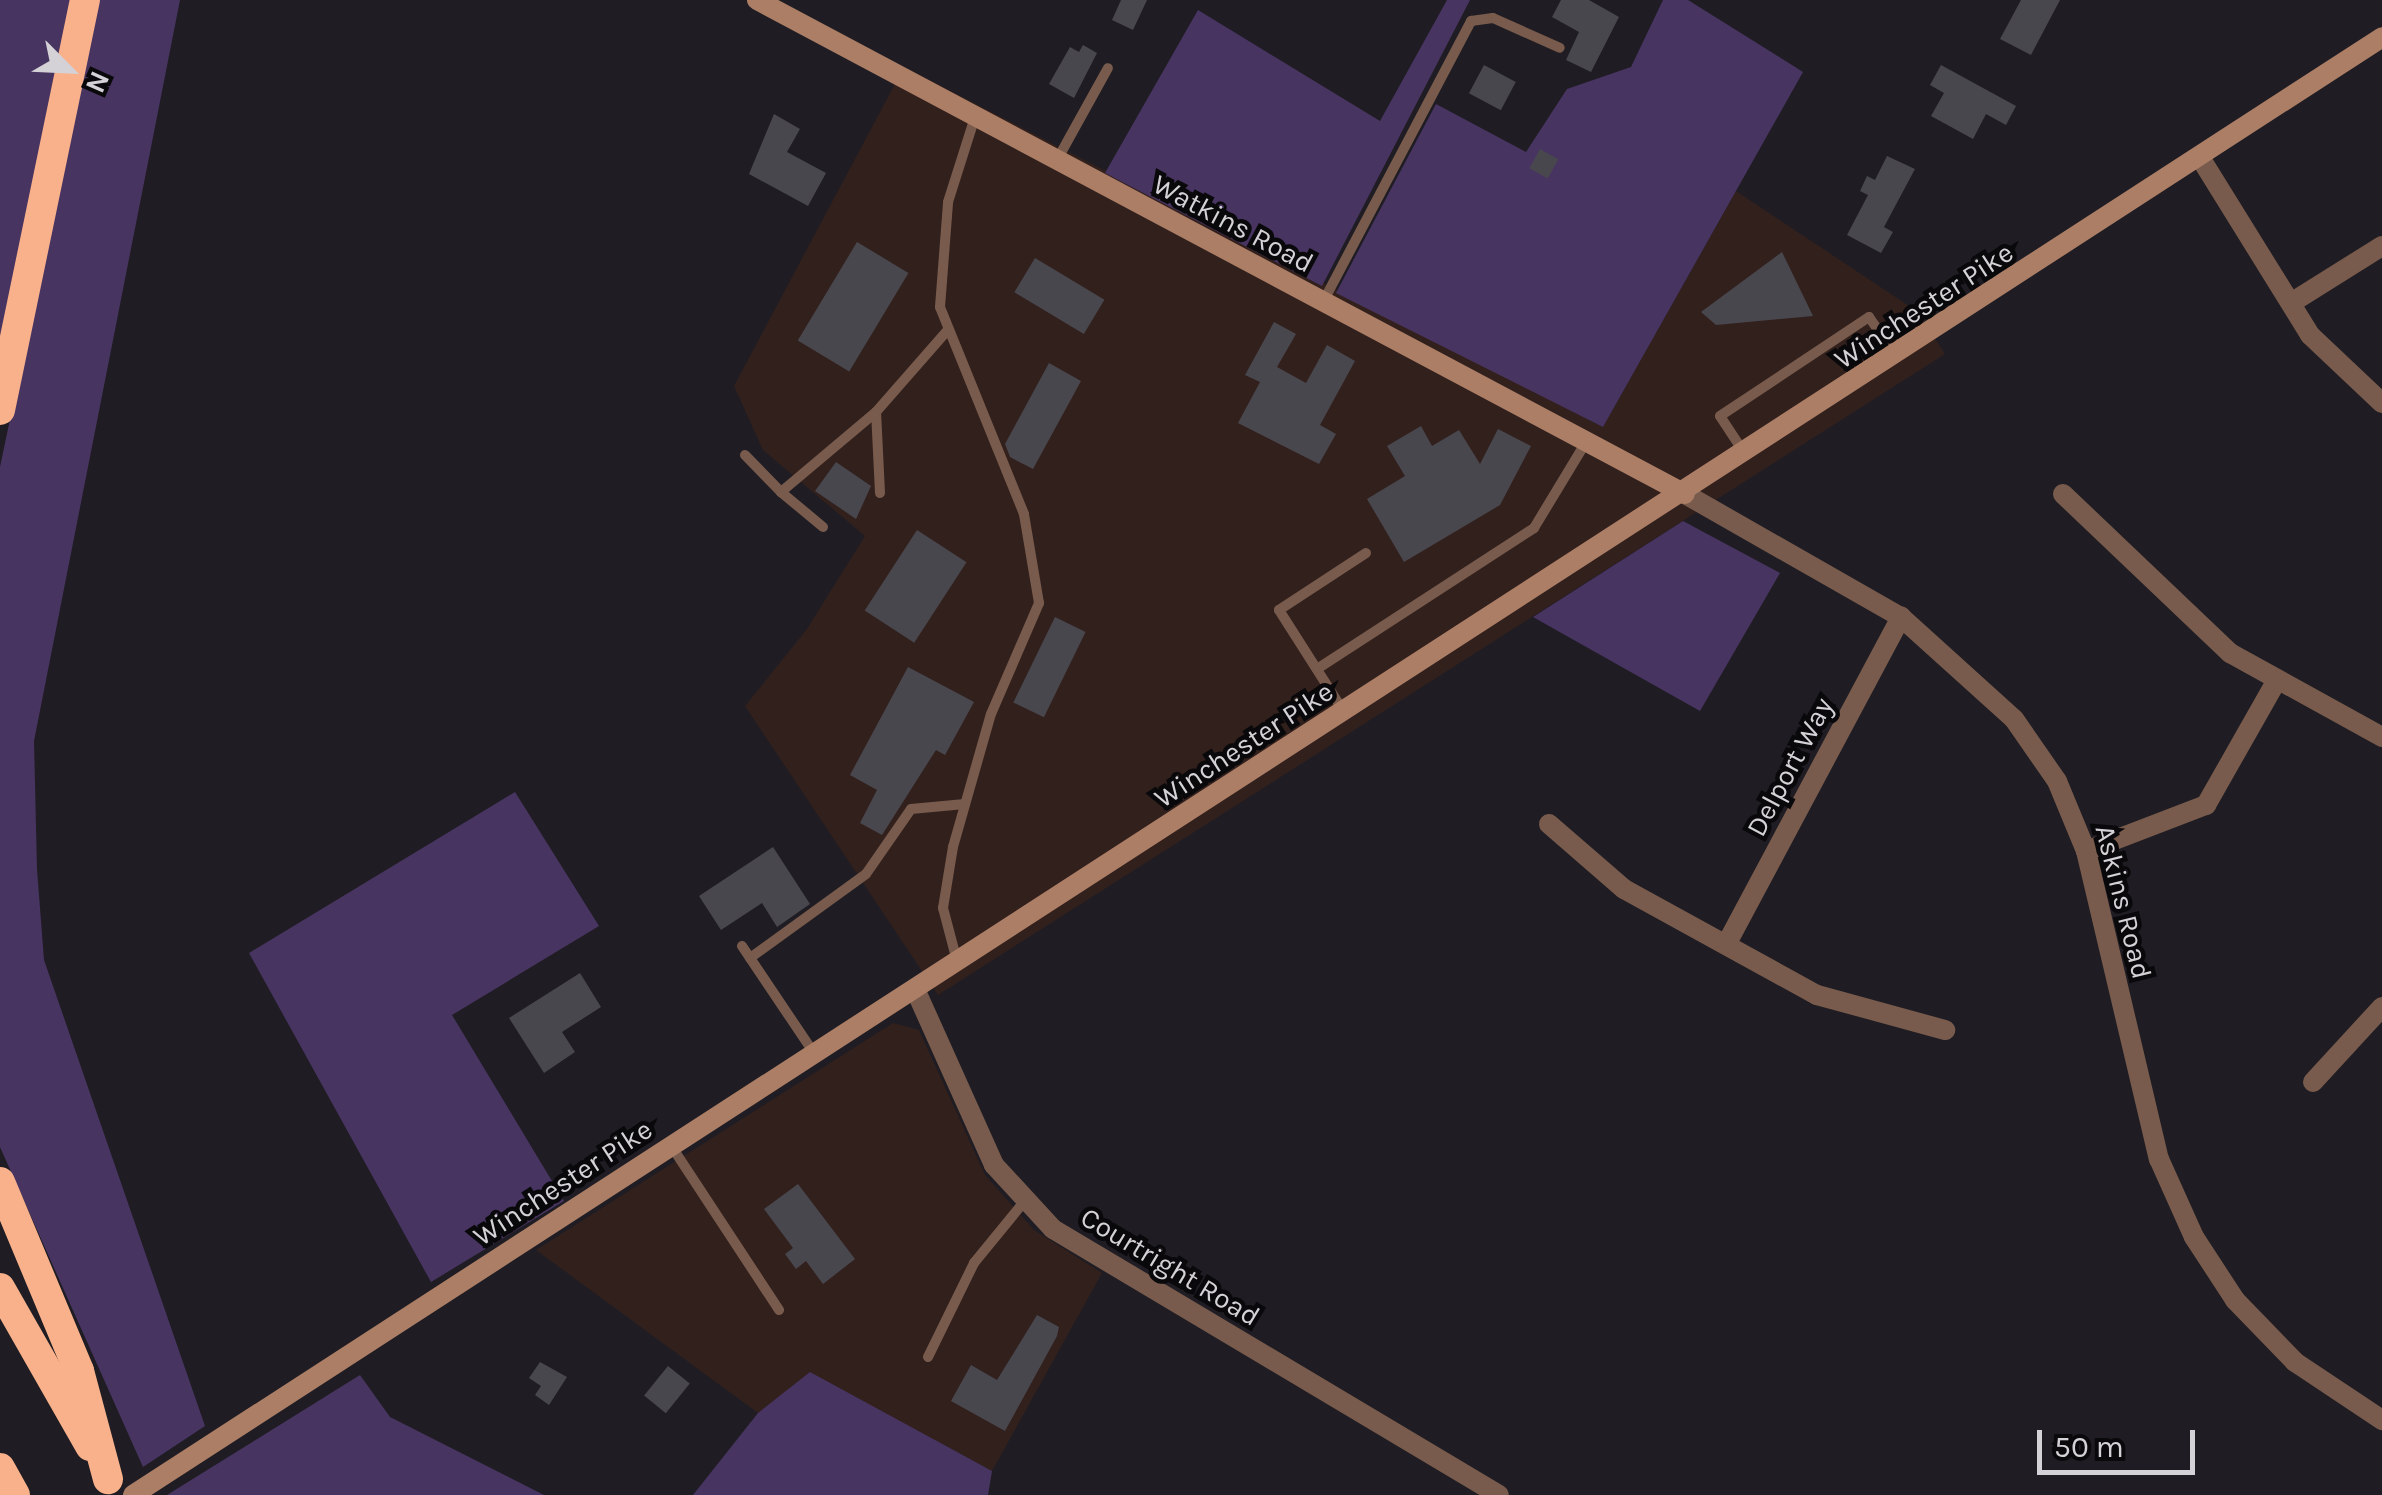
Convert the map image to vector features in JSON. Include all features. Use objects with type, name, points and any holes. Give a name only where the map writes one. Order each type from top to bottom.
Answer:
[{"type":"highway","points":[[0,410],[85,0]]},
{"type":"highway","points":[[0,1182],[79,1371],[120,1490]]},
{"type":"highway","points":[[0,1288],[120,1490]]},
{"type":"highway","points":[[0,1468],[15,1495]]},
{"type":"main road","name":"Watkins Road","points":[[757,0],[1685,494]]},
{"type":"main road","name":"Winchester Pike","points":[[120,1490],[208,1446],[1685,494],[2382,38]]},
{"type":"street","points":[[2200,159],[2338,370],[2382,404]]},
{"type":"street","points":[[2291,303],[2382,246]]},
{"type":"street","name":"Askins Road","points":[[1685,494],[1902,617],[2014,719],[2057,781],[2086,851],[2159,1159],[2194,1238],[2235,1300],[2296,1362],[2382,1420]]},
{"type":"street","points":[[2062,494],[2206,632],[2277,680],[2382,738]]},
{"type":"street","name":"Delport Way","points":[[1727,943],[1902,617]]},
{"type":"street","points":[[2086,851],[2206,805],[2277,680]]},
{"type":"street","points":[[1549,824],[1600,874],[1817,995],[1945,1030]]},
{"type":"street","name":"Courtright Road","points":[[915,989],[976,1130],[1024,1202],[1082,1249],[1499,1495]]},
{"type":"street","points":[[2313,1082],[2382,1008]]},
{"type":"lane","points":[[1322,303],[1471,22],[1493,18],[1560,48]]},
{"type":"lane","points":[[1056,161],[1108,68]]},
{"type":"lane","points":[[958,962],[943,908],[965,804],[992,714],[1039,603],[1039,575],[1024,514],[947,332],[938,277],[948,202],[974,117]]},
{"type":"lane","points":[[1746,454],[1720,416],[1869,317],[1896,356]]},
{"type":"lane","points":[[782,492],[876,412],[947,332]]},
{"type":"lane","points":[[876,412],[880,494]]},
{"type":"lane","points":[[1317,669],[1534,528],[1587,441]]},
{"type":"lane","points":[[744,455],[823,527]]},
{"type":"lane","points":[[1345,713],[1280,610],[1366,553]]},
{"type":"lane","points":[[750,958],[866,874],[911,809],[965,804]]},
{"type":"lane","points":[[742,946],[814,1054]]},
{"type":"lane","points":[[672,1146],[779,1310]]},
{"type":"lane","points":[[928,1357],[974,1264],[1024,1202]]},
{"type":"shaded area","points":[[0,0],[78,0],[0,367]]},
{"type":"shaded area","points":[[98,0],[180,0],[34,741],[37,869],[44,960],[205,1426],[143,1467],[0,1147],[0,467]]},
{"type":"shaded area","points":[[1447,0],[1470,0],[1322,286],[1105,173],[1198,10],[1380,121]]},
{"type":"shaded area","points":[[1663,0],[1688,0],[1803,72],[1603,427],[1336,293],[1436,104],[1526,152],[1567,89],[1631,67]]},
{"type":"shaded area","points":[[904,67],[1603,427],[1736,191],[1918,312],[1945,354],[938,995],[745,706],[807,629],[865,536],[763,450],[734,386]]},
{"type":"shaded area","points":[[1683,521],[1780,573],[1700,711],[1533,617]]},
{"type":"shaded area","points":[[515,792],[599,926],[452,1015],[564,1201],[431,1282],[249,953]]},
{"type":"shaded area","points":[[893,1023],[919,1030],[985,1175],[1034,1230],[1102,1273],[992,1471],[810,1373],[758,1413],[536,1250]]},
{"type":"shaded area","points":[[810,1372],[992,1471],[988,1495],[693,1495],[758,1413]]},
{"type":"shaded area","points":[[360,1375],[390,1417],[544,1495],[167,1495]]},
{"type":"building","points":[[1121,0],[1147,0],[1133,30],[1112,20]]},
{"type":"building","points":[[1561,0],[1589,0],[1619,17],[1591,72],[1566,60],[1579,32],[1552,17]]},
{"type":"building","points":[[2021,0],[2060,0],[2031,55],[2000,39]]},
{"type":"building","points":[[1083,45],[1097,53],[1074,98],[1049,84],[1070,47],[1079,52]]},
{"type":"building","points":[[1484,65],[1516,82],[1501,110],[1469,93]]},
{"type":"building","points":[[1941,65],[2016,106],[2006,125],[1986,114],[1973,139],[1931,116],[1944,93],[1930,85]]},
{"type":"building","points":[[774,114],[800,129],[787,152],[826,173],[808,206],[749,174]]},
{"type":"building","points":[[1540,149],[1558,159],[1548,178],[1529,168]]},
{"type":"building","points":[[1887,156],[1915,169],[1884,227],[1893,232],[1881,253],[1847,235],[1868,195],[1860,191],[1867,176],[1875,180]]},
{"type":"building","points":[[857,242],[908,273],[849,371],[798,341]]},
{"type":"building","points":[[1782,252],[1813,316],[1716,325],[1701,312]]},
{"type":"building","points":[[1035,258],[1104,300],[1084,334],[1014,292]]},
{"type":"building","points":[[1274,322],[1296,334],[1277,367],[1306,383],[1327,345],[1355,361],[1320,425],[1336,434],[1319,464],[1238,423],[1260,382],[1245,375]]},
{"type":"building","points":[[1049,363],[1081,381],[1033,469],[1010,457],[1005,444]]},
{"type":"building","points":[[1421,426],[1432,446],[1459,430],[1480,464],[1498,429],[1531,446],[1500,505],[1404,562],[1367,499],[1405,476],[1387,446]]},
{"type":"building","points":[[836,462],[871,486],[856,519],[815,491]]},
{"type":"building","points":[[917,530],[966,562],[914,643],[865,611]]},
{"type":"building","points":[[1055,617],[1086,632],[1044,717],[1013,702]]},
{"type":"building","points":[[908,667],[974,702],[945,755],[936,750],[882,835],[860,823],[877,790],[850,775]]},
{"type":"building","points":[[773,847],[810,904],[777,927],[762,903],[721,930],[699,896]]},
{"type":"building","points":[[580,973],[601,1007],[562,1032],[575,1052],[544,1073],[509,1018]]},
{"type":"building","points":[[798,1184],[855,1259],[823,1284],[806,1261],[796,1269],[785,1254],[793,1248],[764,1209]]},
{"type":"building","points":[[1037,1315],[1059,1327],[1057,1336],[1005,1431],[951,1401],[971,1365],[997,1380]]},
{"type":"building","points":[[540,1362],[567,1377],[549,1405],[535,1395],[541,1386],[529,1378]]},
{"type":"building","points":[[668,1366],[690,1384],[666,1413],[644,1396]]}]
